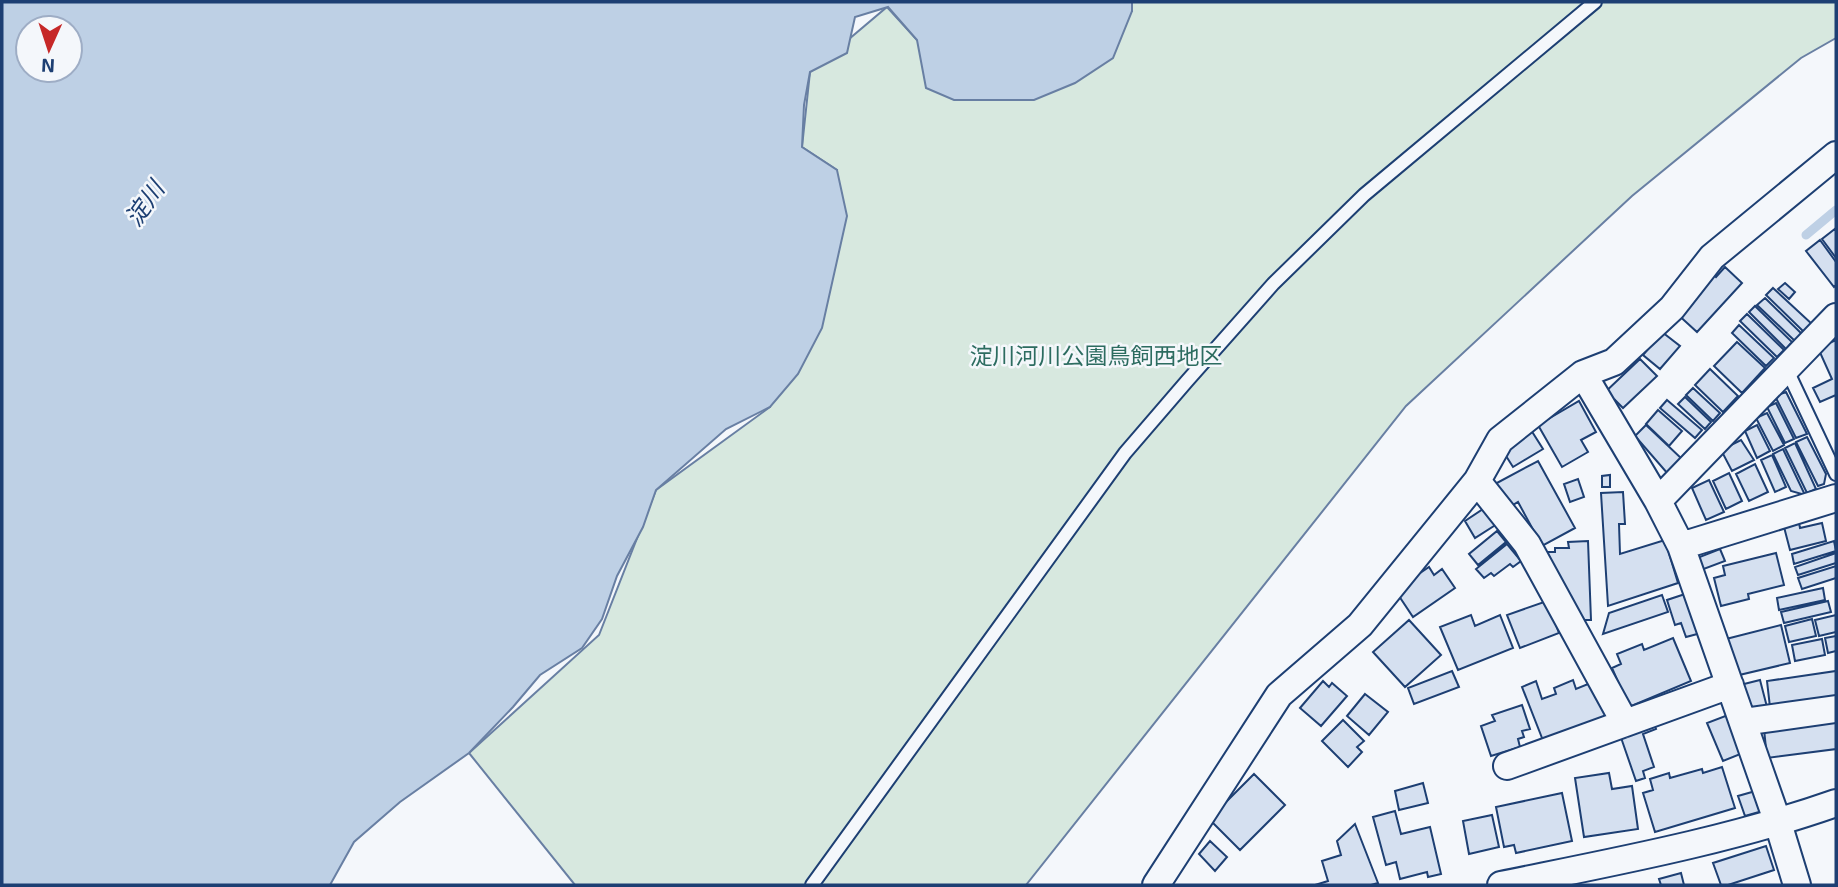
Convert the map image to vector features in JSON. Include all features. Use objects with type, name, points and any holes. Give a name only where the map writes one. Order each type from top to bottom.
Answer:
[{"type":"street","points":[[1156,885],[1279,695],[1360,625],[1477,481],[1500,440],[1583,374],[1614,362],[1672,308],[1712,257],[1836,155]]},
{"type":"street","points":[[1658,501],[1836,317]]},
{"type":"street","points":[[1583,374],[1658,501],[1681,546],[1797,885]]},
{"type":"street","points":[[1477,481],[1527,544],[1625,723]]},
{"type":"street","points":[[1681,546],[1836,498]]},
{"type":"street","points":[[1507,766],[1730,685]]},
{"type":"street","points":[[1743,722],[1836,709]]},
{"type":"street","points":[[1501,885],[1616,874],[1836,803]]},
{"type":"lane","points":[[813,885],[1125,453],[1187,381],[1273,284],[1364,195],[1595,2]]},
{"type":"lane","points":[[1786,368],[1836,474]]},
{"type":"green space","name":"淀川河川公園鳥飼西地区","points":[[1132,2],[1836,2],[1836,38],[1801,58],[1632,196],[1406,406],[1026,885],[575,885],[469,753],[599,635],[656,490],[770,407],[837,170],[802,147],[810,72],[887,7],[917,40],[1132,11]]},
{"type":"water","name":"淀川","points":[[2,2],[1132,2],[1132,11],[1113,58],[1075,83],[1034,100],[954,100],[926,88],[917,40],[888,7],[855,17],[847,53],[810,72],[804,105],[802,147],[837,170],[847,216],[822,328],[798,374],[770,407],[726,429],[656,490],[643,527],[617,576],[602,619],[582,648],[540,675],[469,753],[400,802],[354,842],[330,885],[2,885]]},
{"type":"building","points":[[1836,228],[1836,258],[1822,239]]},
{"type":"building","points":[[1820,240],[1836,262],[1834,287],[1806,251]]},
{"type":"building","points":[[1725,267],[1742,283],[1697,332],[1675,312],[1711,272],[1716,277]]},
{"type":"building","points":[[1785,283],[1795,292],[1789,299],[1778,289]]},
{"type":"building","points":[[1773,288],[1813,325],[1805,333],[1766,295]]},
{"type":"building","points":[[1765,298],[1803,335],[1796,342],[1757,305]]},
{"type":"building","points":[[1755,306],[1792,342],[1786,349],[1749,312]]},
{"type":"building","points":[[1747,314],[1784,350],[1777,357],[1740,321]]},
{"type":"building","points":[[1739,325],[1774,358],[1766,366],[1732,333]]},
{"type":"building","points":[[1662,332],[1680,346],[1660,369],[1643,355]]},
{"type":"building","points":[[1836,340],[1836,395],[1820,402],[1813,388],[1832,379],[1818,348]]},
{"type":"building","points":[[1737,342],[1765,368],[1742,393],[1714,366]]},
{"type":"building","points":[[1640,359],[1657,376],[1623,408],[1615,400],[1610,405],[1601,396]]},
{"type":"building","points":[[1710,369],[1738,396],[1723,412],[1695,385]]},
{"type":"building","points":[[1693,388],[1720,413],[1713,421],[1686,395]]},
{"type":"building","points":[[1786,392],[1807,434],[1796,438],[1775,396]]},
{"type":"building","points":[[1685,397],[1711,422],[1705,429],[1678,404]]},
{"type":"building","points":[[1667,400],[1702,430],[1695,438],[1660,408]]},
{"type":"building","points":[[1579,401],[1596,432],[1581,440],[1588,452],[1562,467],[1538,425]]},
{"type":"building","points":[[1776,403],[1794,439],[1785,443],[1767,407]]},
{"type":"building","points":[[1658,410],[1682,431],[1669,446],[1646,424]]},
{"type":"building","points":[[1767,413],[1784,445],[1773,451],[1756,418]]},
{"type":"building","points":[[1646,425],[1682,459],[1668,474],[1635,436]]},
{"type":"building","points":[[1757,425],[1770,451],[1757,458],[1745,431]]},
{"type":"building","points":[[1531,430],[1543,449],[1513,467],[1501,448]]},
{"type":"building","points":[[1807,437],[1826,474],[1824,484],[1818,486],[1796,442]]},
{"type":"building","points":[[1741,440],[1754,460],[1732,471],[1721,450]]},
{"type":"building","points":[[1795,443],[1816,489],[1807,493],[1785,448]]},
{"type":"building","points":[[1783,449],[1805,495],[1791,491],[1773,454]]},
{"type":"building","points":[[1772,455],[1786,487],[1775,492],[1761,460]]},
{"type":"building","points":[[1538,461],[1575,528],[1542,546],[1518,502],[1508,508],[1495,484]]},
{"type":"building","points":[[1755,464],[1768,492],[1749,501],[1736,474]]},
{"type":"building","points":[[1729,473],[1742,501],[1726,509],[1713,481]]},
{"type":"building","points":[[1610,475],[1610,487],[1602,487],[1602,476]]},
{"type":"building","points":[[1578,479],[1584,497],[1570,502],[1564,484]]},
{"type":"building","points":[[1709,480],[1724,512],[1706,520],[1692,488]]},
{"type":"building","points":[[1623,492],[1625,524],[1619,524],[1620,554],[1665,540],[1678,583],[1608,606],[1601,493]]},
{"type":"building","points":[[1486,507],[1497,524],[1475,538],[1465,521]]},
{"type":"building","points":[[1799,523],[1800,528],[1822,523],[1826,541],[1790,550],[1784,527]]},
{"type":"building","points":[[1497,531],[1506,542],[1478,565],[1469,554]]},
{"type":"building","points":[[1588,541],[1591,620],[1575,620],[1546,552],[1555,552],[1555,548],[1569,548],[1568,542]]},
{"type":"building","points":[[1834,541],[1836,551],[1794,564],[1792,554]]},
{"type":"building","points":[[1507,544],[1521,561],[1513,567],[1510,564],[1494,576],[1491,573],[1484,578],[1476,569]]},
{"type":"building","points":[[1720,549],[1725,561],[1701,570],[1697,558]]},
{"type":"building","points":[[1776,553],[1784,585],[1748,594],[1749,599],[1721,606],[1714,578],[1725,575],[1723,566]]},
{"type":"building","points":[[1836,553],[1836,563],[1798,575],[1795,567]]},
{"type":"building","points":[[1836,566],[1836,578],[1802,589],[1798,578]]},
{"type":"building","points":[[1429,567],[1434,575],[1442,569],[1455,588],[1413,617],[1395,590]]},
{"type":"building","points":[[1823,588],[1825,600],[1779,610],[1777,598]]},
{"type":"building","points":[[1688,593],[1701,633],[1686,637],[1681,623],[1675,625],[1667,600]]},
{"type":"building","points":[[1662,595],[1668,612],[1603,634],[1609,613]]},
{"type":"building","points":[[1547,601],[1559,633],[1520,648],[1507,615]]},
{"type":"building","points":[[1828,601],[1831,612],[1784,623],[1781,612]]},
{"type":"building","points":[[1471,615],[1475,626],[1500,615],[1513,648],[1458,670],[1440,627]]},
{"type":"building","points":[[1836,615],[1836,632],[1819,636],[1815,620]]},
{"type":"building","points":[[1812,619],[1816,636],[1789,642],[1785,626]]},
{"type":"building","points":[[1409,620],[1441,655],[1405,687],[1373,652]]},
{"type":"building","points":[[1781,625],[1790,663],[1735,676],[1726,639]]},
{"type":"building","points":[[1836,636],[1836,651],[1828,653],[1825,638]]},
{"type":"building","points":[[1673,638],[1691,681],[1629,707],[1612,668],[1621,664],[1617,654],[1642,644],[1644,650]]},
{"type":"building","points":[[1822,639],[1825,655],[1795,661],[1792,645]]},
{"type":"building","points":[[1452,671],[1459,687],[1414,704],[1408,688]]},
{"type":"building","points":[[1836,671],[1836,697],[1770,707],[1767,681]]},
{"type":"building","points":[[1573,680],[1576,689],[1593,682],[1613,716],[1544,743],[1522,687],[1536,681],[1542,699],[1556,694],[1554,688]]},
{"type":"building","points":[[1760,680],[1767,707],[1746,712],[1740,685]]},
{"type":"building","points":[[1323,681],[1329,687],[1332,683],[1347,696],[1321,726],[1300,708]]},
{"type":"building","points":[[1365,694],[1388,712],[1369,735],[1347,716]]},
{"type":"building","points":[[1522,705],[1530,729],[1522,731],[1524,737],[1518,739],[1520,747],[1491,756],[1481,726],[1495,721],[1492,715]]},
{"type":"building","points":[[1728,715],[1743,753],[1723,761],[1707,723]]},
{"type":"building","points":[[1652,718],[1656,729],[1643,734],[1654,767],[1643,771],[1645,778],[1636,781],[1618,729]]},
{"type":"building","points":[[1343,720],[1364,741],[1357,747],[1362,752],[1348,767],[1322,741]]},
{"type":"building","points":[[1836,720],[1836,749],[1767,758],[1764,729]]},
{"type":"building","points":[[1722,767],[1735,808],[1655,832],[1643,793],[1653,790],[1650,779],[1669,773],[1670,778],[1702,769],[1703,773]]},
{"type":"building","points":[[1609,773],[1612,789],[1632,786],[1638,829],[1584,837],[1575,778]]},
{"type":"building","points":[[1254,774],[1285,805],[1240,850],[1209,819]]},
{"type":"building","points":[[1423,783],[1428,803],[1399,810],[1395,791]]},
{"type":"building","points":[[1759,790],[1766,810],[1745,816],[1738,796]]},
{"type":"building","points":[[1562,793],[1572,841],[1516,853],[1514,845],[1504,847],[1496,807]]},
{"type":"building","points":[[1395,811],[1401,834],[1430,827],[1441,874],[1428,877],[1427,872],[1400,879],[1396,862],[1386,865],[1373,817]]},
{"type":"building","points":[[1492,815],[1499,847],[1469,854],[1463,821]]},
{"type":"building","points":[[1355,824],[1378,883],[1315,885],[1328,881],[1322,861],[1341,855],[1337,841]]},
{"type":"building","points":[[1210,841],[1227,857],[1215,871],[1199,854]]},
{"type":"building","points":[[1766,846],[1774,870],[1721,885],[1713,863]]},
{"type":"building","points":[[1681,873],[1684,885],[1661,885],[1659,879]]},
{"type":"waterway","points":[[1806,235],[1836,210]]}]
